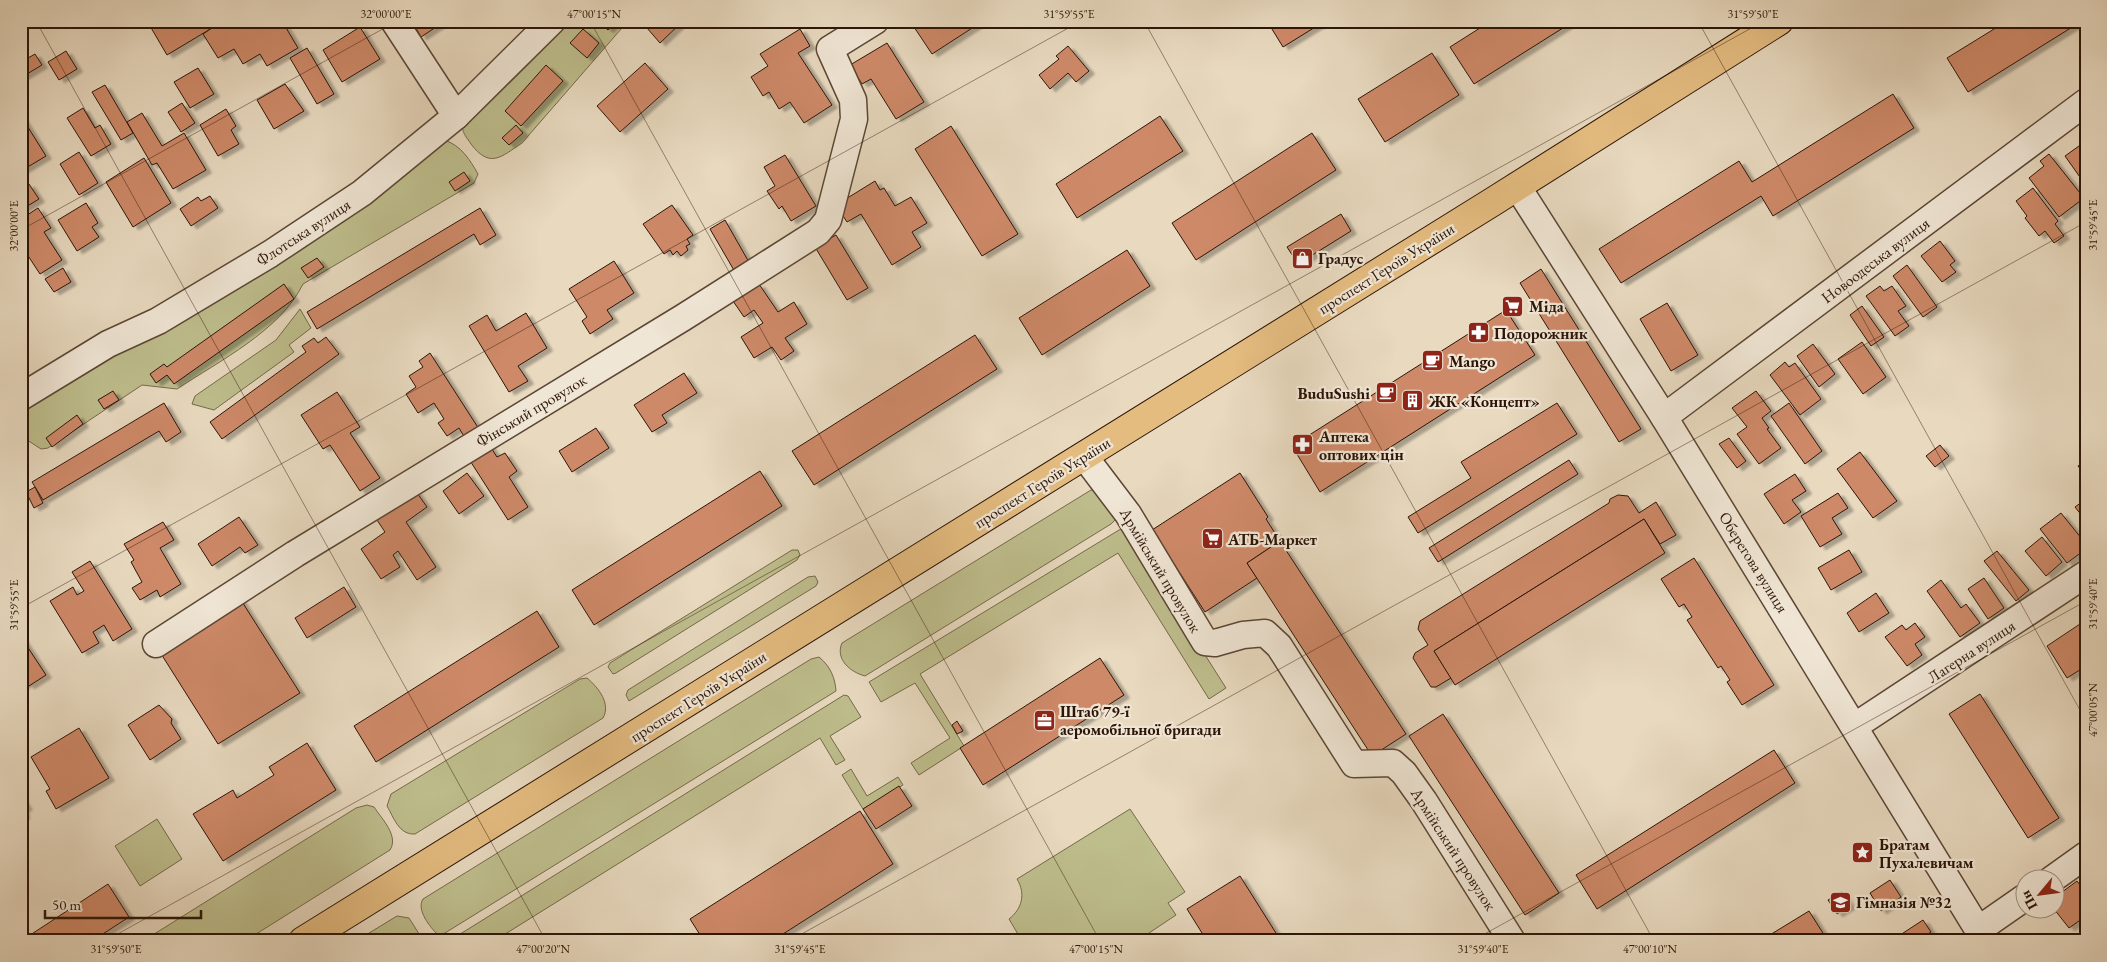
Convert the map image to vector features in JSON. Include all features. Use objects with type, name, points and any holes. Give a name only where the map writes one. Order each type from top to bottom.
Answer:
[{"type":"highway","name":"проспект Героїв України","points":[[302,941],[1084,456],[1779,21]]},
{"type":"street","points":[[394,21],[456,116]]},
{"type":"street","name":"Флотська вулиця","points":[[21,397],[108,344],[158,321],[270,254],[362,193],[456,116],[552,21]]},
{"type":"street","name":"Фінський провулок","points":[[156,644],[303,549],[684,317],[818,232],[828,220],[854,119],[853,100],[830,49],[875,21]]},
{"type":"street","name":"Новоодеська вулиця","points":[[1664,417],[2086,102]]},
{"type":"street","name":"Оберегова вулиця","points":[[1517,186],[1664,417],[1982,935]]},
{"type":"street","name":"Армійський провулок","points":[[1084,456],[1128,514],[1205,642],[1215,643],[1243,634],[1266,634],[1280,646],[1354,764],[1393,763],[1404,773],[1424,801],[1512,941]]},
{"type":"street","name":"Лагерна вулиця","points":[[1855,726],[2086,574]]},
{"type":"street","points":[[2064,870],[2086,855]]},
{"type":"street","points":[[1982,935],[2014,907]]},
{"type":"shaded area","points":[[563,21],[628,21],[522,143],[502,156],[490,158],[484,156],[471,144],[464,134],[462,126]]},
{"type":"shaded area","points":[[444,140],[455,145],[468,158],[478,174],[474,183],[303,284],[293,301],[280,316],[247,344],[177,389],[142,385],[48,448],[41,449],[21,436],[21,407]]},
{"type":"shaded area","points":[[300,309],[311,328],[289,345],[294,352],[214,410],[192,404],[195,396],[276,340]]},
{"type":"shaded area","points":[[1091,490],[1096,490],[1114,514],[1115,520],[1111,524],[865,676],[845,664],[840,649],[842,643]]},
{"type":"shaded area","points":[[1124,527],[1226,688],[1209,699],[1118,553],[920,674],[964,746],[919,775],[911,763],[950,738],[915,683],[881,702],[869,682]]},
{"type":"shaded area","points":[[792,550],[798,550],[800,555],[797,560],[616,673],[613,674],[608,667],[610,663]]},
{"type":"shaded area","points":[[815,576],[818,582],[816,586],[629,701],[626,695],[628,690],[808,577]]},
{"type":"shaded area","points":[[819,657],[831,672],[836,691],[445,933],[438,935],[428,923],[421,908],[423,899],[811,659]]},
{"type":"shaded area","points":[[587,678],[596,686],[605,702],[606,707],[603,718],[415,834],[409,834],[401,829],[387,806],[391,794],[580,679]]},
{"type":"shaded area","points":[[844,695],[848,696],[861,717],[830,736],[845,760],[836,765],[820,738],[494,941],[449,941]]},
{"type":"shaded area","points":[[851,769],[867,796],[898,777],[903,785],[863,809],[842,775]]},
{"type":"shaded area","points":[[367,805],[374,807],[391,833],[392,845],[390,850],[245,941],[143,941],[356,808]]},
{"type":"shaded area","points":[[1130,809],[1185,892],[1168,903],[1176,915],[1137,941],[1022,941],[1009,919],[1020,906],[1022,896],[1017,879]]},
{"type":"shaded area","points":[[157,819],[182,859],[140,886],[115,846]]},
{"type":"shaded area","points":[[397,916],[409,918],[421,937],[421,941],[356,941]]},
{"type":"building","points":[[157,21],[208,21],[212,28],[167,55],[150,26]]},
{"type":"building","points":[[208,21],[282,21],[298,48],[267,66],[260,54],[243,64],[234,49],[218,58],[203,34],[212,28]]},
{"type":"building","points":[[412,21],[445,21],[421,37]]},
{"type":"building","points":[[598,21],[616,21],[608,30]]},
{"type":"building","points":[[654,21],[683,21],[660,43],[647,28]]},
{"type":"building","points":[[923,21],[983,21],[932,54],[914,27]]},
{"type":"building","points":[[1267,21],[1325,21],[1283,47]]},
{"type":"building","points":[[1491,21],[1574,21],[1474,84],[1450,47]]},
{"type":"building","points":[[2007,21],[2082,21],[1968,92],[1947,58]]},
{"type":"building","points":[[360,27],[380,59],[342,82],[323,50]]},
{"type":"building","points":[[583,29],[599,43],[587,58],[570,43]]},
{"type":"building","points":[[800,29],[810,46],[798,53],[832,105],[804,123],[790,102],[779,109],[769,92],[763,96],[751,77],[768,66],[760,54]]},
{"type":"building","points":[[887,43],[924,102],[896,119],[871,79],[862,84],[850,65]]},
{"type":"building","points":[[1068,46],[1089,71],[1076,82],[1068,73],[1050,89],[1039,75],[1059,59],[1056,56]]},
{"type":"building","points":[[307,48],[334,94],[317,104],[290,58]]},
{"type":"building","points":[[66,51],[77,69],[59,80],[48,62]]},
{"type":"building","points":[[1432,53],[1459,95],[1385,142],[1358,99]]},
{"type":"building","points":[[35,54],[42,65],[22,77],[21,62]]},
{"type":"building","points":[[645,63],[668,89],[620,132],[597,106]]},
{"type":"building","points":[[546,65],[563,81],[521,126],[505,111]]},
{"type":"building","points":[[198,68],[214,94],[190,108],[174,82]]},
{"type":"building","points":[[285,84],[304,111],[274,129],[257,100]]},
{"type":"building","points":[[105,85],[133,133],[121,140],[92,92]]},
{"type":"building","points":[[1893,94],[1914,128],[1773,216],[1761,196],[1621,283],[1599,249],[1739,161],[1752,182]]},
{"type":"building","points":[[182,103],[195,123],[181,132],[168,112]]},
{"type":"building","points":[[83,108],[95,128],[100,125],[111,144],[91,156],[67,118]]},
{"type":"building","points":[[226,109],[236,126],[231,130],[239,144],[218,156],[200,125]]},
{"type":"building","points":[[142,113],[162,146],[184,133],[206,170],[173,189],[157,163],[152,165],[127,122]]},
{"type":"building","points":[[21,116],[46,156],[21,171]]},
{"type":"building","points":[[1160,116],[1183,151],[1077,218],[1056,184]]},
{"type":"building","points":[[516,125],[523,133],[509,145],[502,138]]},
{"type":"building","points":[[951,126],[1018,234],[982,256],[915,149]]},
{"type":"building","points":[[1312,133],[1336,170],[1196,260],[1172,223]]},
{"type":"building","points":[[2086,141],[2086,178],[2082,180],[2065,156]]},
{"type":"building","points":[[79,152],[98,183],[79,195],[60,164]]},
{"type":"building","points":[[2049,154],[2084,198],[2059,217],[2029,178],[2044,166],[2040,161]]},
{"type":"building","points":[[785,155],[816,206],[791,221],[782,206],[779,209],[767,191],[775,186],[764,167]]},
{"type":"building","points":[[144,158],[171,203],[133,227],[106,182]]},
{"type":"building","points":[[464,172],[470,181],[455,191],[449,182]]},
{"type":"building","points":[[875,181],[880,190],[884,188],[895,206],[911,197],[927,223],[912,232],[921,247],[892,265],[861,214],[847,222],[836,205]]},
{"type":"building","points":[[29,184],[39,199],[21,210],[21,189]]},
{"type":"building","points":[[2033,188],[2058,221],[2055,224],[2064,236],[2054,243],[2045,231],[2039,236],[2025,218],[2027,216],[2016,201]]},
{"type":"building","points":[[210,196],[218,208],[191,226],[180,209],[198,197],[201,201]]},
{"type":"building","points":[[86,203],[98,223],[92,227],[99,237],[77,251],[58,220]]},
{"type":"building","points":[[672,205],[693,235],[687,239],[690,244],[686,246],[688,250],[681,256],[677,251],[673,255],[670,250],[664,254],[643,224]]},
{"type":"building","points":[[38,208],[51,228],[44,232],[62,260],[40,274],[21,245],[21,219]]},
{"type":"building","points":[[480,208],[496,235],[480,245],[474,234],[317,329],[307,312]]},
{"type":"building","points":[[1341,214],[1351,231],[1298,264],[1287,247]]},
{"type":"building","points":[[725,220],[750,264],[735,272],[710,229]]},
{"type":"building","points":[[836,235],[868,288],[847,300],[815,247]]},
{"type":"building","points":[[1940,241],[1955,261],[1950,265],[1956,272],[1942,282],[1921,256]]},
{"type":"building","points":[[1127,250],[1150,286],[1042,355],[1019,318]]},
{"type":"building","points":[[317,258],[324,267],[308,278],[301,268]]},
{"type":"building","points":[[614,261],[634,293],[607,310],[613,319],[590,334],[582,321],[587,317],[569,289]]},
{"type":"building","points":[[1907,265],[1937,307],[1923,317],[1893,276]]},
{"type":"building","points":[[63,268],[71,282],[54,292],[45,279]]},
{"type":"building","points":[[1541,269],[1641,429],[1619,442],[1520,283]]},
{"type":"building","points":[[284,284],[294,299],[174,384],[167,375],[156,383],[150,374],[164,364],[167,367]]},
{"type":"building","points":[[759,284],[778,312],[794,302],[807,324],[785,338],[794,351],[781,360],[772,347],[754,358],[741,337],[763,323],[754,310],[744,317],[733,301]]},
{"type":"building","points":[[1880,286],[1884,291],[1892,286],[1906,306],[1898,311],[1909,326],[1895,336],[1866,296]]},
{"type":"building","points":[[1667,303],[1698,355],[1671,371],[1640,319]]},
{"type":"building","points":[[1862,306],[1884,337],[1871,346],[1850,315]]},
{"type":"building","name":"ЖК «Концепт»","points":[[1506,310],[1535,355],[1320,492],[1292,446]]},
{"type":"building","points":[[526,313],[547,348],[518,366],[528,381],[509,392],[469,326],[487,315],[496,331]]},
{"type":"building","points":[[975,335],[997,369],[814,485],[792,451]]},
{"type":"building","points":[[326,337],[339,354],[222,439],[210,422],[306,352],[302,346],[314,338],[318,343]]},
{"type":"building","points":[[1862,342],[1886,377],[1863,394],[1838,359]]},
{"type":"building","points":[[1813,344],[1835,374],[1819,387],[1797,356]]},
{"type":"building","points":[[430,353],[479,429],[465,438],[459,428],[447,436],[438,423],[444,419],[434,403],[418,413],[406,394],[416,387],[409,376],[423,367],[419,361]]},
{"type":"building","points":[[1785,362],[1789,367],[1795,363],[1821,399],[1800,415],[1770,375]]},
{"type":"building","points":[[684,373],[697,393],[662,415],[667,423],[652,432],[634,405]]},
{"type":"building","points":[[113,391],[119,400],[104,409],[98,400]]},
{"type":"building","points":[[1756,391],[1771,411],[1762,418],[1769,428],[1767,429],[1781,448],[1759,464],[1737,434],[1747,427],[1732,408]]},
{"type":"building","points":[[337,392],[360,427],[350,433],[380,478],[360,491],[330,445],[323,449],[301,415]]},
{"type":"building","points":[[164,403],[181,432],[166,442],[159,431],[43,500],[32,482]]},
{"type":"building","points":[[1557,403],[1577,434],[1418,533],[1408,517],[1471,478],[1461,462]]},
{"type":"building","points":[[1789,403],[1822,451],[1805,464],[1771,416]]},
{"type":"building","points":[[77,415],[83,424],[52,447],[46,438]]},
{"type":"building","points":[[596,428],[609,448],[572,472],[559,451]]},
{"type":"building","points":[[1729,438],[1746,461],[1737,468],[1719,444]]},
{"type":"building","points":[[488,443],[497,457],[505,453],[517,471],[509,477],[528,507],[508,520],[467,456]]},
{"type":"building","points":[[1940,445],[1949,456],[1935,467],[1926,456]]},
{"type":"building","points":[[1860,452],[1897,501],[1873,518],[1837,469]]},
{"type":"building","points":[[1569,460],[1578,474],[1438,562],[1429,548]]},
{"type":"building","points":[[2086,460],[2086,476],[2078,466]]},
{"type":"building","points":[[760,471],[782,506],[594,625],[572,590]]},
{"type":"building","points":[[467,473],[484,496],[459,514],[443,491]]},
{"type":"building","points":[[1240,473],[1268,517],[1266,519],[1280,541],[1247,563],[1257,578],[1205,612],[1152,530]]},
{"type":"building","points":[[1795,474],[1806,491],[1792,500],[1801,512],[1784,524],[1764,494]]},
{"type":"building","points":[[35,487],[43,503],[34,508],[26,492]]},
{"type":"building","points":[[415,490],[427,507],[406,522],[436,567],[417,580],[398,551],[393,555],[400,567],[381,579],[361,549],[385,532],[375,517]]},
{"type":"building","points":[[1838,493],[1848,508],[1832,518],[1842,534],[1820,547],[1801,516]]},
{"type":"building","points":[[1618,495],[1628,496],[1639,513],[1656,502],[1676,535],[1660,544],[1644,519],[1434,651],[1451,678],[1436,687],[1431,687],[1413,658],[1415,653],[1428,645],[1418,629],[1420,621],[1609,503],[1610,499]]},
{"type":"building","points":[[2086,499],[2086,521],[2075,507]]},
{"type":"building","points":[[2061,513],[2086,544],[2086,549],[2067,563],[2040,529]]},
{"type":"building","points":[[239,517],[258,545],[245,553],[240,547],[212,566],[198,544]]},
{"type":"building","points":[[1644,519],[1665,553],[1455,685],[1434,651]]},
{"type":"building","points":[[163,522],[174,540],[160,548],[181,584],[160,597],[157,590],[140,600],[132,588],[142,582],[131,562],[134,560],[124,544]]},
{"type":"building","points":[[2042,537],[2062,562],[2046,576],[2025,551]]},
{"type":"building","points":[[1280,541],[1406,734],[1372,756],[1247,563]]},
{"type":"building","points":[[1849,550],[1862,572],[1831,590],[1818,568]]},
{"type":"building","points":[[1997,551],[2029,590],[2016,601],[1984,561]]},
{"type":"building","points":[[1694,558],[1774,685],[1742,705],[1727,682],[1730,680],[1721,666],[1718,668],[1687,620],[1692,617],[1684,604],[1679,607],[1661,579]]},
{"type":"building","points":[[90,561],[132,629],[113,641],[104,625],[93,632],[99,643],[82,653],[50,601],[73,587],[77,595],[84,591],[72,572]]},
{"type":"building","points":[[1984,578],[2004,608],[1988,619],[1968,589]]},
{"type":"building","points":[[1941,580],[1961,608],[1966,604],[1980,623],[1960,637],[1927,591]]},
{"type":"building","points":[[344,587],[356,607],[307,638],[295,618]]},
{"type":"building","points":[[1876,593],[1889,613],[1859,632],[1847,613]]},
{"type":"building","points":[[239,597],[300,693],[218,744],[158,649]]},
{"type":"building","points":[[537,611],[559,647],[376,762],[354,726]]},
{"type":"building","points":[[2086,620],[2086,666],[2067,678],[2047,646]]},
{"type":"building","points":[[1915,623],[1925,637],[1915,644],[1922,655],[1907,666],[1885,637],[1902,625],[1906,630]]},
{"type":"building","points":[[21,637],[46,675],[29,686],[27,683],[21,687]]},
{"type":"building","name":"Штаб 79-ї аеромобільної бригади","points":[[1100,658],[1124,695],[983,785],[960,748]]},
{"type":"building","points":[[1980,694],[2059,818],[2028,838],[1949,714]]},
{"type":"building","points":[[159,705],[172,719],[171,723],[181,739],[150,760],[128,725]]},
{"type":"building","points":[[1443,714],[1559,893],[1525,915],[1409,736]]},
{"type":"building","points":[[957,721],[963,731],[957,734],[952,725]]},
{"type":"building","points":[[79,728],[109,778],[56,809],[46,791],[50,789],[31,757]]},
{"type":"building","points":[[307,743],[336,790],[223,861],[193,814],[233,790],[237,798],[274,775],[269,767]]},
{"type":"building","points":[[1774,750],[1795,783],[1597,909],[1576,875]]},
{"type":"building","points":[[899,786],[912,806],[876,829],[863,809]]},
{"type":"building","points":[[21,798],[27,807],[23,809],[24,816],[21,818]]},
{"type":"building","points":[[860,811],[893,864],[772,941],[704,941],[690,919]]},
{"type":"building","points":[[1240,876],[1281,941],[1207,941],[1187,909]]},
{"type":"building","points":[[1890,880],[1901,897],[1881,911],[1870,893]]},
{"type":"building","points":[[2077,881],[2086,893],[2086,916],[2069,928],[2063,920],[2064,891]]},
{"type":"building","points":[[108,884],[129,917],[92,941],[21,941]]},
{"type":"building","points":[[1842,892],[1850,906],[1837,914],[1828,900]]},
{"type":"building","points":[[1809,911],[1828,941],[1760,941]]},
{"type":"building","points":[[1923,920],[1931,932],[1920,939],[1921,941],[1891,941]]},
{"type":"place","name":"Градус","points":[[1302,258]]},
{"type":"place","name":"Міда","points":[[1513,306]]},
{"type":"place","name":"Подорожник","points":[[1478,333]]},
{"type":"place","name":"Mango","points":[[1433,361]]},
{"type":"place","name":"BuduSushi","points":[[1386,393]]},
{"type":"place","name":"ЖК «Концепт»","points":[[1413,401]]},
{"type":"place","name":"Аптека оптових цін","points":[[1303,445]]},
{"type":"place","name":"АТБ-Маркет","points":[[1212,539]]},
{"type":"place","name":"Штаб 79-ї аеромобільної бригади","points":[[1044,720]]},
{"type":"place","name":"Братам Пухалевичам","points":[[1863,853]]},
{"type":"place","name":"Гімназія №32","points":[[1840,902]]}]
